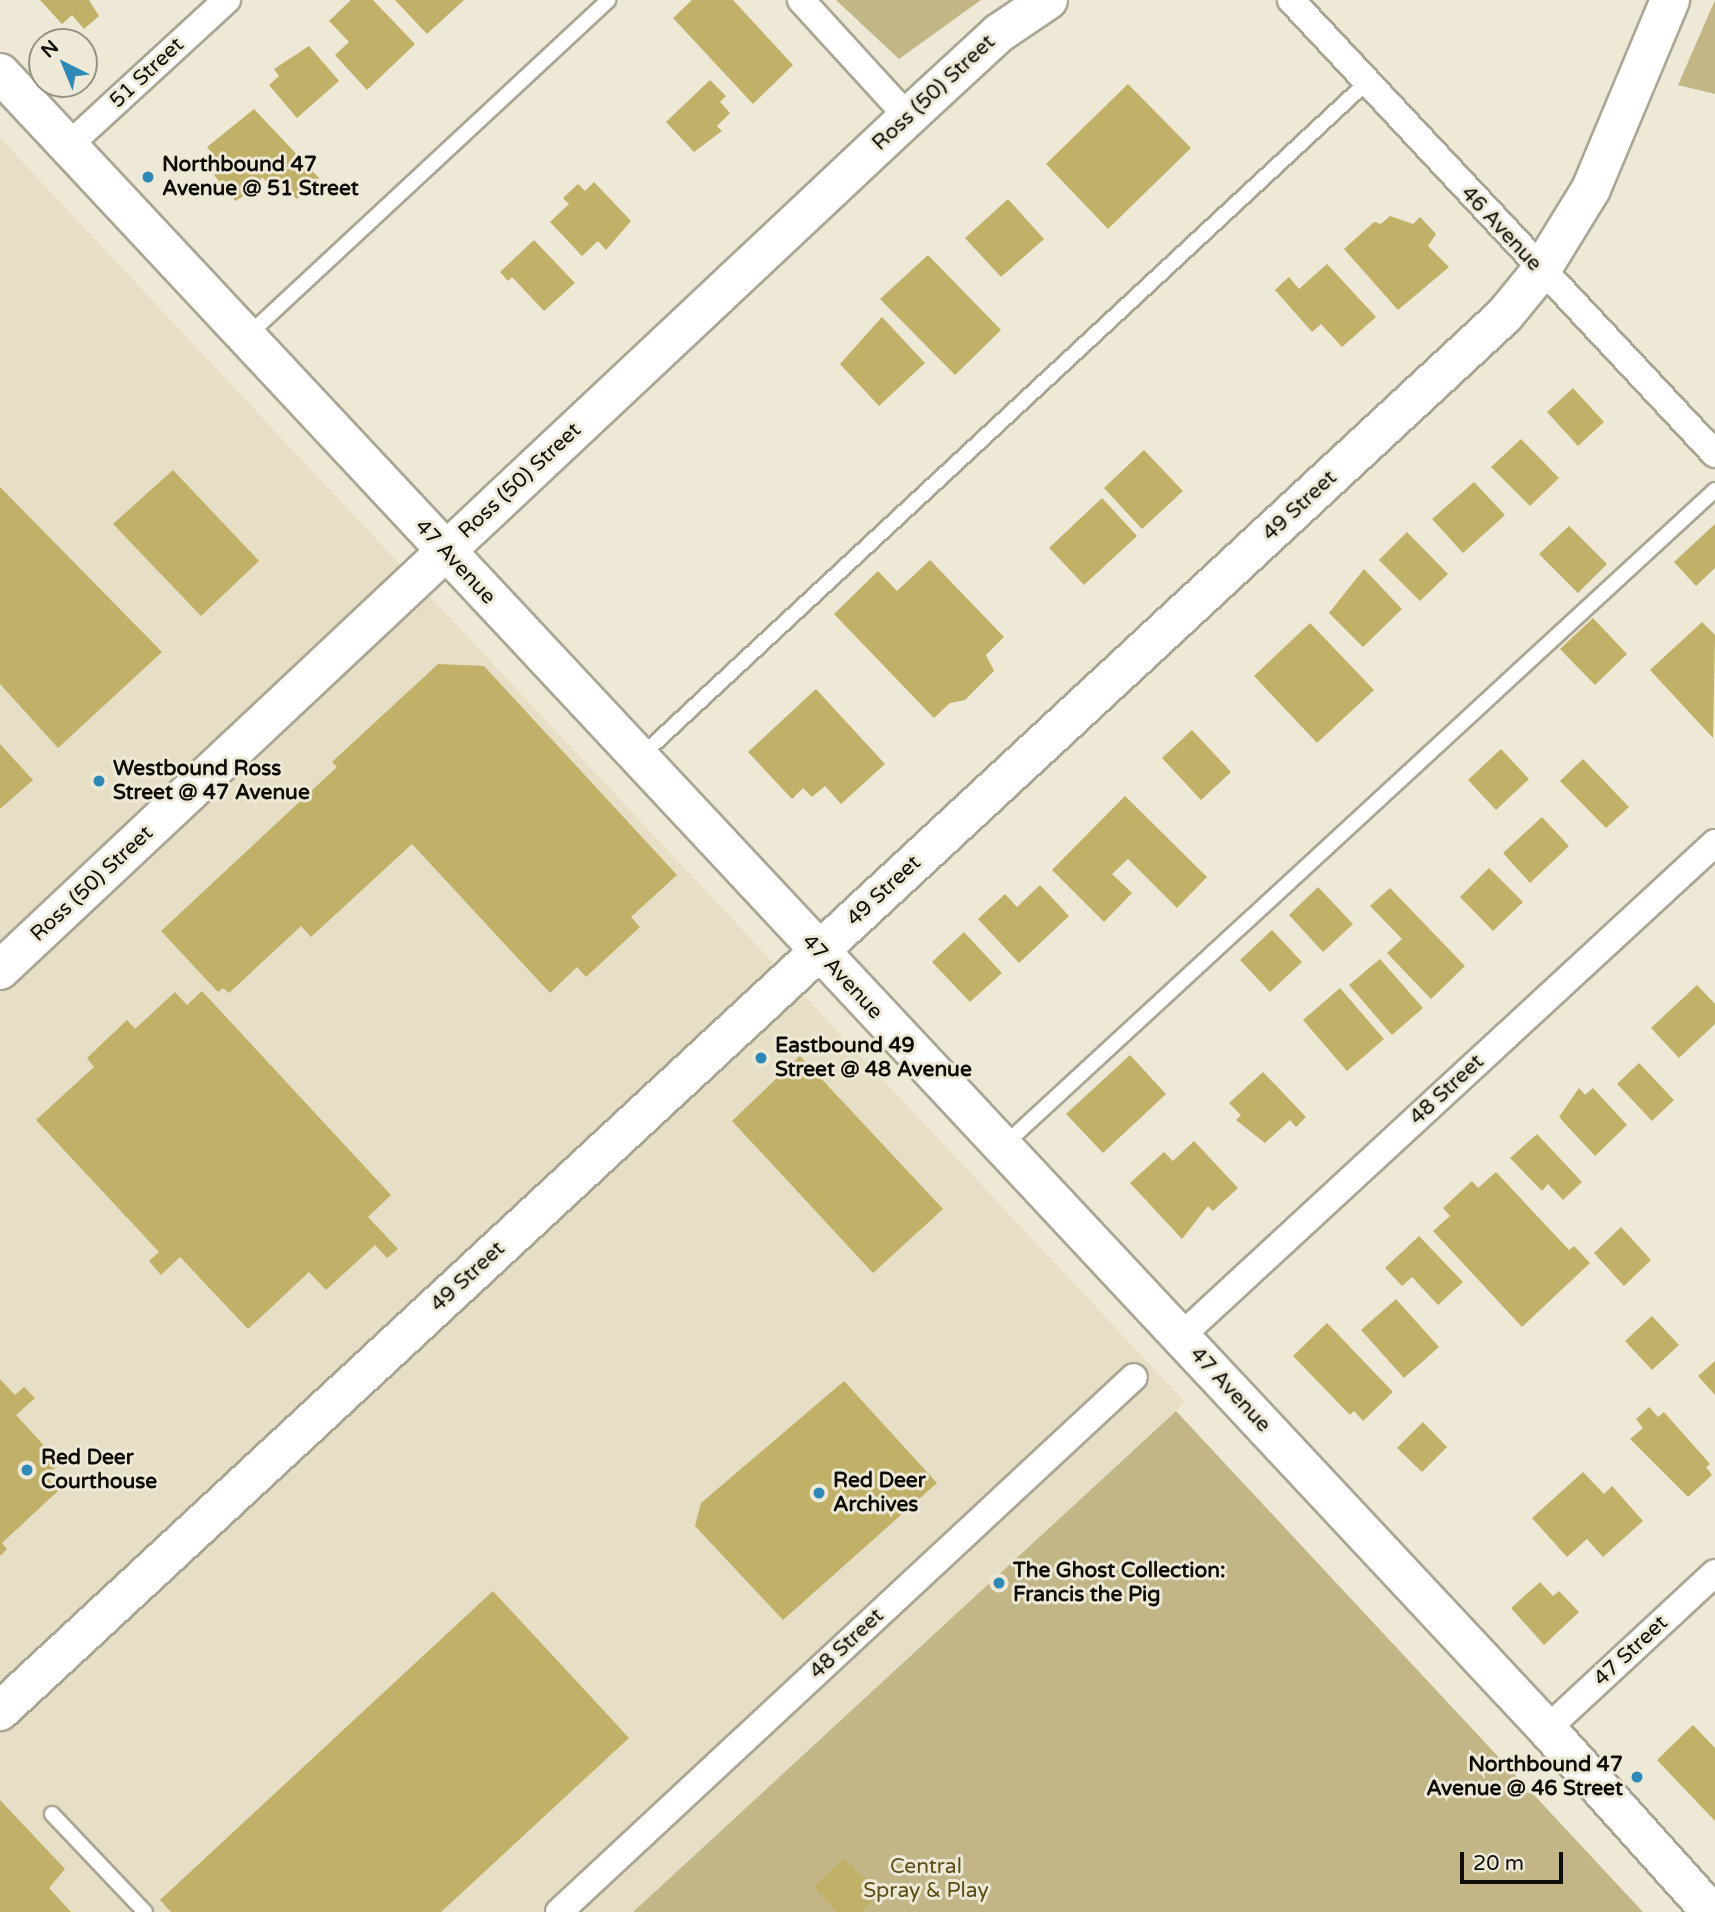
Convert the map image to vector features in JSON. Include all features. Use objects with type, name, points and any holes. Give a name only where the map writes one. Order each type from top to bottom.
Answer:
[{"type":"main road","name":"Ross (50) Street","points":[[0,970],[908,117],[999,33],[1048,0]]},
{"type":"main road","name":"49 Street","points":[[0,1711],[1468,351],[1540,272],[1591,189],[1670,0]]},
{"type":"main road","name":"47 Avenue","points":[[0,73],[1547,1729],[1711,1912]]},
{"type":"street","name":"51 Street","points":[[68,146],[227,0]]},
{"type":"street","points":[[801,0],[908,117]]},
{"type":"street","name":"46 Avenue","points":[[1291,0],[1540,272],[1715,454]]},
{"type":"street","name":"48 Street","points":[[1180,1337],[1715,843]]},
{"type":"street","name":"48 Street","points":[[559,1912],[1134,1377]]},
{"type":"street","name":"47 Street","points":[[1547,1729],[1715,1573]]},
{"type":"lane","points":[[246,337],[608,0]]},
{"type":"lane","points":[[639,758],[1366,83]]},
{"type":"lane","points":[[1001,1147],[1715,490]]},
{"type":"lane","points":[[52,1814],[145,1912]]},
{"type":"shaded area","points":[[0,138],[1185,1402],[633,1912],[0,1912]]},
{"type":"green space","points":[[836,0],[981,0],[899,59]]},
{"type":"green space","points":[[1715,0],[1715,94],[1678,85]]},
{"type":"green space","name":"Central Spray & Play","points":[[1176,1411],[1643,1912],[633,1912]]},
{"type":"building","points":[[40,0],[89,0],[99,16],[85,28],[72,15],[62,24]]},
{"type":"building","points":[[351,0],[373,0],[415,44],[367,90],[335,55],[349,42],[329,21]]},
{"type":"building","points":[[395,0],[464,0],[427,34]]},
{"type":"building","points":[[692,0],[733,0],[793,65],[753,104],[673,18]]},
{"type":"building","points":[[309,46],[339,81],[297,118],[269,85],[279,76],[274,69]]},
{"type":"building","points":[[710,80],[726,96],[720,102],[730,113],[717,126],[722,131],[694,152],[666,122]]},
{"type":"building","points":[[1128,84],[1191,148],[1108,229],[1046,164]]},
{"type":"building","points":[[254,109],[319,178],[297,199],[288,190],[281,196],[262,177],[257,189],[235,201],[214,175],[223,167],[207,147]]},
{"type":"building","points":[[594,182],[631,221],[606,250],[598,241],[582,256],[550,222],[569,204],[563,198],[578,184],[585,191]]},
{"type":"building","points":[[1008,199],[1044,239],[1001,277],[965,238]]},
{"type":"building","points":[[1390,216],[1413,224],[1420,217],[1436,234],[1428,246],[1449,267],[1398,310],[1344,249],[1374,222],[1381,224]]},
{"type":"building","points":[[534,240],[575,283],[544,311],[512,277],[508,281],[500,272]]},
{"type":"building","points":[[928,255],[1001,330],[955,375],[880,299]]},
{"type":"building","points":[[1327,264],[1376,317],[1342,347],[1321,324],[1312,332],[1275,290],[1289,277],[1299,289]]},
{"type":"building","points":[[882,317],[925,363],[879,406],[840,364]]},
{"type":"building","points":[[1573,388],[1604,422],[1578,446],[1547,412]]},
{"type":"building","points":[[1521,439],[1559,478],[1530,506],[1491,467]]},
{"type":"building","points":[[1144,450],[1183,491],[1142,529],[1104,488]]},
{"type":"building","points":[[173,470],[259,561],[201,616],[113,524]]},
{"type":"building","points":[[1474,482],[1505,515],[1463,553],[1432,519]]},
{"type":"building","points":[[0,487],[162,652],[58,748],[0,684]]},
{"type":"building","points":[[1102,498],[1137,536],[1084,585],[1049,548]]},
{"type":"building","points":[[1715,524],[1715,568],[1696,586],[1674,562]]},
{"type":"building","points":[[1569,526],[1607,564],[1578,593],[1539,554]]},
{"type":"building","points":[[1407,532],[1448,574],[1420,601],[1379,560]]},
{"type":"building","points":[[930,560],[1004,637],[986,655],[994,671],[965,700],[950,703],[934,718],[834,614],[878,571],[897,591]]},
{"type":"building","points":[[1364,569],[1402,609],[1363,647],[1329,613]]},
{"type":"building","points":[[1593,618],[1627,654],[1595,685],[1560,649]]},
{"type":"building","points":[[1702,622],[1715,635],[1713,738],[1650,670]]},
{"type":"building","points":[[1310,623],[1374,690],[1317,743],[1254,676]]},
{"type":"building","points":[[438,664],[484,666],[677,875],[631,917],[640,927],[586,977],[577,967],[550,993],[412,844],[311,937],[301,926],[229,993],[223,988],[218,992],[161,931],[337,767],[332,762]]},
{"type":"building","points":[[816,689],[885,764],[841,804],[825,786],[812,797],[803,788],[792,799],[748,752]]},
{"type":"building","points":[[1192,730],[1231,772],[1201,800],[1162,758]]},
{"type":"building","points":[[0,744],[33,780],[0,809]]},
{"type":"building","points":[[1501,749],[1529,779],[1496,810],[1468,780]]},
{"type":"building","points":[[1583,759],[1629,807],[1606,828],[1560,781]]},
{"type":"building","points":[[1125,796],[1207,877],[1177,908],[1128,859],[1112,874],[1132,893],[1104,922],[1052,870]]},
{"type":"building","points":[[1542,817],[1569,846],[1530,883],[1503,853]]},
{"type":"building","points":[[1489,868],[1523,902],[1493,931],[1460,897]]},
{"type":"building","points":[[1040,885],[1069,916],[1019,963],[978,919],[1005,894],[1017,907]]},
{"type":"building","points":[[1318,887],[1353,924],[1323,952],[1289,915]]},
{"type":"building","points":[[1390,888],[1465,966],[1431,999],[1387,953],[1402,939],[1370,906]]},
{"type":"building","points":[[1272,930],[1302,962],[1270,992],[1240,960]]},
{"type":"building","points":[[964,932],[1002,973],[970,1002],[932,962]]},
{"type":"building","points":[[1380,959],[1423,1008],[1392,1035],[1349,985]]},
{"type":"building","points":[[1697,985],[1715,1004],[1715,1024],[1679,1058],[1651,1028]]},
{"type":"building","points":[[1340,988],[1384,1039],[1347,1071],[1303,1020]]},
{"type":"building","points":[[202,991],[391,1195],[368,1217],[398,1249],[387,1258],[375,1245],[326,1290],[309,1272],[248,1329],[180,1257],[161,1275],[149,1261],[159,1252],[36,1120],[94,1067],[87,1058],[127,1020],[135,1029],[175,992],[187,1005]]},
{"type":"building","points":[[1130,1055],[1166,1094],[1103,1153],[1066,1114]]},
{"type":"building","points":[[800,1056],[943,1209],[873,1273],[732,1121]]},
{"type":"building","points":[[1639,1063],[1674,1100],[1652,1121],[1617,1084]]},
{"type":"building","points":[[1263,1072],[1306,1117],[1296,1127],[1290,1120],[1265,1143],[1236,1120],[1241,1115],[1229,1103]]},
{"type":"building","points":[[1579,1088],[1585,1095],[1593,1088],[1627,1125],[1595,1156],[1559,1117]]},
{"type":"building","points":[[1537,1134],[1582,1182],[1563,1200],[1548,1184],[1542,1191],[1510,1158]]},
{"type":"building","points":[[1194,1141],[1238,1188],[1213,1211],[1208,1206],[1182,1239],[1130,1183],[1164,1152],[1173,1161]]},
{"type":"building","points":[[1496,1172],[1569,1250],[1574,1246],[1590,1263],[1522,1327],[1433,1231],[1450,1216],[1443,1208],[1472,1181],[1478,1188]]},
{"type":"building","points":[[1621,1227],[1651,1260],[1624,1286],[1594,1253]]},
{"type":"building","points":[[1419,1236],[1463,1282],[1438,1305],[1412,1277],[1402,1286],[1385,1268]]},
{"type":"building","points":[[1396,1299],[1439,1347],[1404,1378],[1361,1330]]},
{"type":"building","points":[[1652,1316],[1679,1345],[1652,1370],[1625,1341]]},
{"type":"building","points":[[1327,1323],[1393,1392],[1363,1421],[1354,1411],[1350,1415],[1293,1356]]},
{"type":"building","points":[[1715,1361],[1715,1395],[1698,1376]]},
{"type":"building","name":"Red Deer Courthouse","points":[[0,1379],[15,1395],[24,1387],[35,1398],[16,1415],[60,1463],[46,1476],[59,1490],[2,1543],[7,1549],[0,1556]]},
{"type":"building","name":"Red Deer Archives","points":[[844,1381],[937,1483],[783,1620],[695,1526],[701,1503]]},
{"type":"building","points":[[1649,1407],[1658,1417],[1664,1412],[1710,1464],[1706,1467],[1712,1475],[1688,1497],[1630,1439],[1643,1428],[1636,1419]]},
{"type":"building","points":[[1423,1422],[1447,1447],[1422,1472],[1397,1448]]},
{"type":"building","points":[[1583,1472],[1604,1494],[1612,1486],[1643,1521],[1603,1557],[1587,1539],[1567,1557],[1532,1518]]},
{"type":"building","points":[[1540,1582],[1553,1596],[1559,1591],[1579,1612],[1544,1645],[1511,1608]]},
{"type":"building","points":[[493,1591],[629,1738],[441,1912],[171,1912],[160,1900]]},
{"type":"building","points":[[1693,1725],[1715,1748],[1715,1821],[1657,1760]]},
{"type":"building","points":[[0,1800],[65,1869],[49,1888],[71,1912],[0,1912]]},
{"type":"building","points":[[844,1858],[879,1895],[861,1912],[837,1912],[814,1887]]},
{"type":"place","name":"Northbound 47 Avenue @ 51 Street","points":[[148,177]]},
{"type":"place","name":"Westbound Ross Street @ 47 Avenue","points":[[99,781]]},
{"type":"place","name":"Eastbound 49 Street @ 48 Avenue","points":[[761,1058]]},
{"type":"place","name":"Red Deer Courthouse","points":[[27,1470]]},
{"type":"place","name":"Red Deer Archives","points":[[819,1493]]},
{"type":"place","name":"The Ghost Collection: Francis the Pig","points":[[999,1583]]},
{"type":"place","name":"Northbound 47 Avenue @ 46 Street","points":[[1637,1777]]}]
